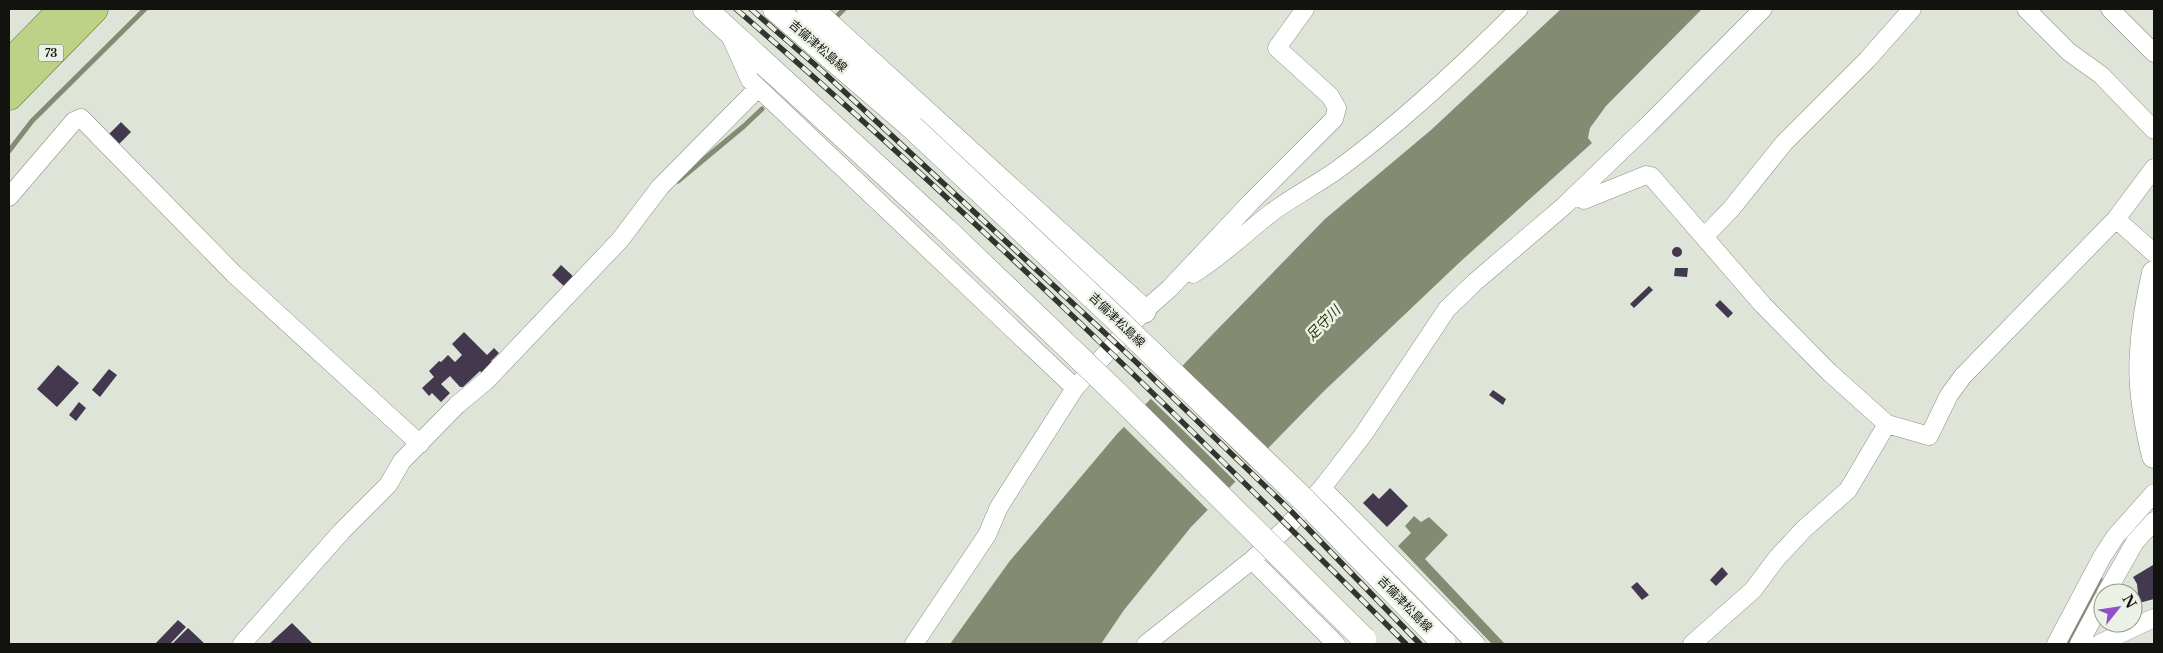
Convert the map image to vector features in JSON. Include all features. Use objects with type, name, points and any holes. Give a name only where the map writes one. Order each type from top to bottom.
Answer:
[{"type":"main road","name":"73","points":[[9,64],[63,9]]},
{"type":"main road","name":"73","points":[[9,96],[94,9]]},
{"type":"main road","points":[[705,9],[946,231],[1131,408],[1367,642]]},
{"type":"main road","name":"吉備津松島線","points":[[776,9],[912,127],[1112,314],[1303,500],[1444,643]]},
{"type":"main road","points":[[809,9],[1144,311]]},
{"type":"main road","points":[[2154,273],[2146,312],[2141,355],[2145,405],[2154,456]]},
{"type":"street","points":[[914,644],[987,535],[999,507],[1075,388],[1144,311],[1169,289],[1251,202],[1334,120],[1337,108],[1330,96],[1277,48],[1306,9]]},
{"type":"street","points":[[1169,289],[1203,268],[1272,213],[1357,155],[1428,95],[1519,9]]},
{"type":"street","points":[[1146,644],[1252,560],[1284,530],[1322,488],[1363,435],[1447,309],[1475,282],[1576,195],[1763,9]]},
{"type":"street","points":[[1704,237],[1731,209],[1784,142],[1867,60],[1912,9]]},
{"type":"street","points":[[2026,9],[2069,52],[2101,76],[2154,130]]},
{"type":"street","points":[[2110,9],[2154,54]]},
{"type":"street","points":[[727,28],[750,80],[1075,388]]},
{"type":"street","points":[[242,644],[342,531],[388,485],[402,461],[457,405],[487,380],[620,240],[660,187],[758,88]]},
{"type":"street","points":[[9,197],[74,120],[81,118],[234,274],[420,444]]},
{"type":"street","points":[[1576,195],[1584,200],[1646,176],[1651,176],[1783,325],[1829,372],[1887,424],[1928,436],[1950,395],[1963,376],[2116,219],[2154,168]]},
{"type":"street","points":[[2116,219],[2154,253]]},
{"type":"street","points":[[1692,644],[1753,590],[1804,529],[1848,490],[1887,424]]},
{"type":"street","points":[[1322,488],[1476,644]]},
{"type":"street","points":[[2056,644],[2110,544],[2154,493]]},
{"type":"street","points":[[2112,583],[2135,542],[2154,521]]},
{"type":"street","points":[[1252,560],[1336,644]]},
{"type":"street","points":[[2079,644],[2093,618]]},
{"type":"street","points":[[2099,644],[2154,618]]},
{"type":"water","name":"足守川","points":[[1561,9],[1702,9],[1606,106],[1590,128],[1588,138],[1592,143],[1460,262],[1323,392],[1191,527],[1124,610],[1101,644],[950,644],[1009,562],[1117,434],[1210,337],[1325,219],[1431,130]]},
{"type":"water","points":[[1414,516],[1421,522],[1429,517],[1448,535],[1425,559],[1505,644],[1492,644],[1398,546],[1411,533],[1405,526]]},
{"type":"pier","points":[[1164,381],[1252,468],[1237,483],[1149,397]]},
{"type":"pier","points":[[1142,405],[1229,492],[1210,512],[1122,425]]},
{"type":"building","points":[[121,122],[131,132],[118,145],[108,135]]},
{"type":"building","points":[[1675,247],[1679,247],[1682,252],[1681,256],[1675,257],[1672,254],[1672,250]]},
{"type":"building","points":[[561,265],[576,279],[567,289],[552,275]]},
{"type":"building","points":[[1675,268],[1688,268],[1687,277],[1674,276]]},
{"type":"building","points":[[1649,286],[1653,290],[1634,308],[1630,304]]},
{"type":"building","points":[[1720,300],[1733,313],[1728,318],[1715,305]]},
{"type":"building","points":[[464,332],[487,355],[494,348],[499,353],[491,361],[495,364],[484,375],[480,371],[463,387],[460,387],[450,376],[441,384],[450,393],[441,402],[432,393],[429,396],[422,388],[434,377],[429,371],[439,361],[441,362],[448,355],[455,362],[462,355],[452,344]]},
{"type":"building","points":[[58,365],[79,383],[57,407],[37,389]]},
{"type":"building","points":[[109,369],[117,375],[100,397],[92,390]]},
{"type":"building","points":[[1493,390],[1506,399],[1503,405],[1489,395]]},
{"type":"building","points":[[79,402],[86,408],[76,421],[69,415]]},
{"type":"building","points":[[1390,488],[1408,506],[1387,527],[1363,503],[1373,493],[1379,499]]},
{"type":"building","points":[[2153,565],[2154,599],[2143,602],[2143,583],[2136,583],[2133,577]]},
{"type":"building","points":[[1722,567],[1728,574],[1716,586],[1710,580]]},
{"type":"building","points":[[1637,582],[1649,595],[1642,600],[1631,587]]},
{"type":"building","points":[[178,620],[186,627],[170,644],[155,644]]},
{"type":"building","points":[[292,623],[311,644],[269,644]]},
{"type":"building","points":[[188,628],[205,644],[172,644]]},
{"type":"waterway","points":[[9,151],[32,121],[145,9]]},
{"type":"waterway","points":[[832,21],[844,9]]},
{"type":"waterway","points":[[678,181],[762,109]]},
{"type":"waterway","points":[[2066,644],[2100,579]]},
{"type":"railway","points":[[736,9],[908,162],[1077,320],[1243,481],[1406,644]]},
{"type":"railway","points":[[751,9],[821,70],[1135,361],[1291,511],[1420,644]]}]
